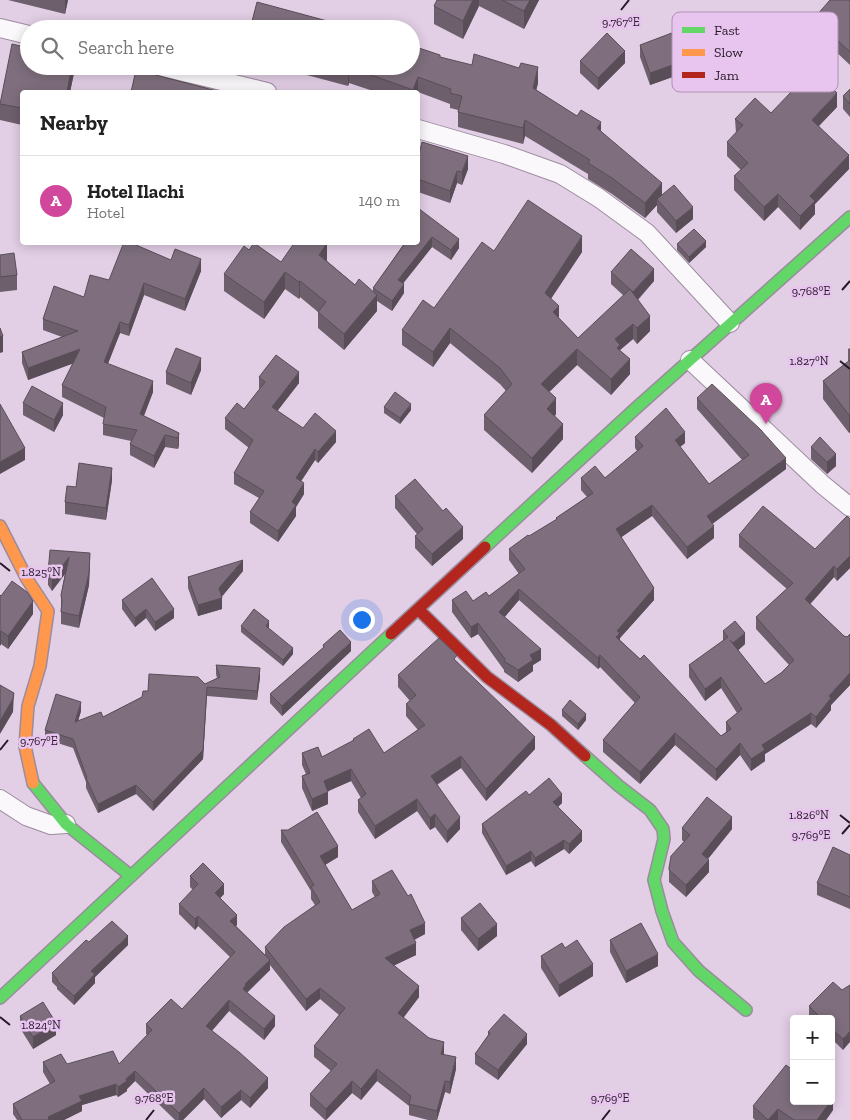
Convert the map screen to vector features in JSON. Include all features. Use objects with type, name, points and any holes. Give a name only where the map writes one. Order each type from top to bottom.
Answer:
[{"type":"main road","points":[[0,998],[730,323],[850,217]]},
{"type":"main road","points":[[0,526],[27,579],[48,611],[40,666],[28,706],[25,746],[32,782],[66,824],[131,876]]},
{"type":"main road","points":[[419,610],[487,677],[551,725],[619,786],[650,810],[663,829],[664,839],[654,880],[673,942],[699,971],[746,1010]]},
{"type":"street","points":[[0,28],[20,33]]},
{"type":"street","points":[[196,75],[259,90]]},
{"type":"street","points":[[420,130],[523,160],[560,174],[647,233],[730,323]]},
{"type":"street","points":[[690,360],[823,485],[850,506]]},
{"type":"street","points":[[0,799],[26,816],[51,825],[66,824]]},
{"type":"building","points":[[437,0],[473,0],[463,21],[434,6]]},
{"type":"building","points":[[502,0],[530,0],[524,11]]},
{"type":"building","points":[[830,0],[850,0],[850,52],[838,41],[838,12],[820,12]]},
{"type":"building","points":[[257,2],[324,20],[252,20]]},
{"type":"building","points":[[607,33],[625,51],[598,78],[580,61]]},
{"type":"building","points":[[672,33],[672,65],[650,73],[640,45]]},
{"type":"building","points":[[12,44],[20,46],[20,75],[70,75],[67,90],[20,90],[20,108],[0,104]]},
{"type":"building","points":[[420,48],[440,55],[440,57],[472,65],[474,54],[519,68],[521,63],[538,67],[533,88],[577,116],[581,110],[601,122],[597,128],[662,183],[645,203],[612,178],[588,163],[590,160],[525,120],[523,128],[458,112],[462,96],[450,93],[451,89],[418,77],[413,90],[371,75],[420,75]]},
{"type":"building","points":[[135,75],[155,75],[213,90],[131,90]]},
{"type":"building","points":[[850,89],[850,104],[843,96]]},
{"type":"building","points":[[791,92],[837,93],[812,120],[849,155],[810,196],[815,201],[800,216],[778,194],[764,207],[734,176],[748,163],[727,142],[743,125],[735,119],[755,98],[771,113]]},
{"type":"building","points":[[422,142],[468,156],[462,172],[457,171],[450,191],[420,180],[420,150]]},
{"type":"building","points":[[674,185],[693,207],[676,221],[657,199]]},
{"type":"building","points":[[528,200],[582,236],[545,293],[559,306],[553,312],[578,338],[630,289],[650,316],[637,328],[633,324],[615,339],[620,345],[617,348],[630,359],[611,379],[577,349],[541,384],[556,398],[547,409],[563,424],[532,458],[484,415],[512,384],[500,368],[450,328],[433,352],[402,330],[423,300],[434,308],[482,242],[494,251]]},
{"type":"building","points":[[420,210],[459,239],[451,250],[432,237],[398,280],[404,284],[392,301],[373,288],[404,245],[420,245]]},
{"type":"building","points":[[694,229],[706,241],[689,257],[677,244]]},
{"type":"building","points":[[123,245],[136,245],[171,260],[175,249],[201,259],[185,299],[144,283],[129,325],[120,322],[104,362],[153,381],[140,414],[179,433],[178,438],[165,435],[154,456],[130,444],[137,430],[103,424],[106,407],[62,385],[80,349],[28,368],[22,352],[78,331],[43,319],[54,286],[84,297],[90,275],[109,280]]},
{"type":"building","points":[[253,245],[257,245],[281,262],[293,245],[326,245],[319,255],[355,285],[359,279],[377,295],[344,334],[318,312],[326,302],[300,281],[285,272],[264,302],[224,274],[244,246],[249,250]]},
{"type":"building","points":[[631,249],[654,269],[633,292],[611,272]]},
{"type":"building","points":[[14,253],[17,275],[0,277],[0,255]]},
{"type":"building","points":[[176,348],[201,358],[191,383],[166,372]]},
{"type":"building","points":[[276,355],[299,372],[272,407],[303,428],[315,413],[336,431],[318,452],[315,449],[296,478],[304,483],[292,502],[296,505],[278,531],[250,512],[264,491],[234,473],[253,440],[225,418],[237,403],[244,409],[265,382],[259,377]]},
{"type":"building","points":[[850,360],[850,414],[849,415],[823,381]]},
{"type":"building","points":[[712,384],[760,429],[786,458],[707,516],[714,526],[687,547],[652,505],[616,529],[654,588],[617,631],[620,633],[616,637],[640,659],[644,655],[721,736],[731,729],[726,722],[742,709],[721,677],[705,689],[689,665],[728,637],[723,631],[735,621],[745,633],[733,643],[730,640],[765,684],[781,673],[794,660],[756,617],[793,583],[739,535],[763,506],[815,549],[847,516],[850,519],[850,556],[837,569],[834,566],[805,599],[844,636],[847,637],[850,634],[850,673],[829,696],[831,698],[816,717],[811,713],[762,745],[765,750],[751,759],[740,743],[716,769],[675,733],[640,772],[603,740],[640,697],[600,655],[598,658],[519,589],[499,612],[541,649],[530,655],[533,660],[518,670],[504,661],[505,659],[478,623],[471,627],[452,600],[466,591],[473,601],[486,592],[489,596],[525,569],[509,549],[528,535],[557,519],[593,493],[581,478],[595,466],[605,478],[643,446],[635,437],[666,408],[685,432],[675,440],[709,484],[749,455],[697,398]]},
{"type":"building","points":[[32,386],[63,403],[54,420],[23,403]]},
{"type":"building","points":[[395,392],[411,404],[400,418],[384,407]]},
{"type":"building","points":[[0,404],[25,448],[0,462]]},
{"type":"building","points":[[820,437],[836,454],[827,462],[811,447]]},
{"type":"building","points":[[79,463],[112,468],[106,508],[65,502],[67,486],[76,487]]},
{"type":"building","points":[[415,479],[443,511],[446,508],[463,527],[432,554],[415,536],[423,529],[395,496]]},
{"type":"building","points":[[50,550],[90,553],[89,573],[79,616],[61,612],[61,595],[69,557],[52,579],[48,573]]},
{"type":"building","points":[[243,560],[219,588],[222,598],[198,605],[188,577]]},
{"type":"building","points":[[152,578],[174,609],[155,622],[146,609],[135,618],[122,600]]},
{"type":"building","points":[[12,581],[27,592],[33,601],[8,636],[1,631],[0,633],[0,595]]},
{"type":"building","points":[[254,609],[269,621],[266,626],[293,648],[283,660],[241,626]]},
{"type":"building","points":[[340,630],[351,642],[282,706],[270,694],[324,647],[323,645]]},
{"type":"building","points":[[439,638],[457,655],[454,659],[535,737],[486,789],[461,756],[431,776],[460,817],[447,831],[435,814],[430,818],[417,799],[375,826],[358,800],[366,794],[351,769],[324,781],[328,792],[312,799],[302,776],[310,773],[302,753],[318,747],[322,757],[354,740],[369,729],[384,753],[425,725],[406,704],[416,695],[398,675]]},
{"type":"building","points":[[216,665],[260,668],[257,691],[207,687],[203,750],[153,802],[136,785],[98,804],[86,778],[73,739],[45,730],[56,694],[81,702],[75,722],[101,712],[103,717],[142,697],[143,691],[148,691],[149,674],[198,677],[205,684],[220,677]]},
{"type":"building","points":[[0,685],[14,693],[13,699],[0,721]]},
{"type":"building","points":[[570,700],[586,714],[578,724],[562,710]]},
{"type":"building","points":[[549,778],[562,794],[553,802],[582,831],[569,844],[564,840],[535,858],[531,851],[506,866],[482,824],[526,791],[529,795]]},
{"type":"building","points":[[707,797],[732,817],[702,854],[709,860],[686,885],[669,870],[671,856],[690,835],[682,828]]},
{"type":"building","points":[[317,812],[338,846],[320,856],[352,910],[380,894],[372,881],[392,870],[408,896],[411,894],[425,923],[410,930],[416,943],[385,958],[419,986],[398,1013],[429,1038],[444,1042],[441,1054],[456,1057],[450,1082],[445,1081],[437,1111],[409,1104],[411,1096],[377,1069],[361,1089],[352,1081],[326,1109],[310,1094],[337,1064],[314,1046],[345,1008],[320,988],[306,999],[265,947],[284,927],[320,902],[311,887],[314,885],[281,830],[288,830]]},
{"type":"building","points":[[833,847],[850,855],[850,897],[817,883]]},
{"type":"building","points":[[203,863],[224,884],[215,893],[237,915],[230,921],[270,960],[245,984],[243,989],[275,1016],[264,1029],[229,1000],[206,1026],[268,1078],[250,1098],[241,1090],[221,1107],[204,1088],[179,1113],[135,1071],[126,1079],[127,1081],[118,1087],[116,1084],[79,1096],[82,1101],[48,1117],[49,1120],[22,1120],[13,1104],[55,1081],[43,1062],[61,1054],[67,1064],[113,1051],[119,1064],[152,1030],[146,1024],[171,999],[182,1009],[235,952],[198,916],[195,919],[179,904],[198,884],[190,876]]},
{"type":"building","points":[[480,903],[497,924],[478,939],[461,918]]},
{"type":"building","points":[[112,921],[128,936],[91,971],[95,974],[74,996],[57,981],[52,973],[86,940],[89,942]]},
{"type":"building","points":[[641,923],[658,954],[626,971],[610,940]]},
{"type":"building","points":[[577,940],[593,964],[559,985],[541,956],[562,943],[565,948]]},
{"type":"building","points":[[833,982],[842,990],[850,985],[850,1031],[843,1039],[835,1032],[835,1015],[818,1015],[809,1006]]},
{"type":"building","points":[[43,1002],[56,1023],[33,1037],[20,1016]]},
{"type":"building","points":[[504,1014],[527,1034],[498,1070],[475,1054],[490,1033],[488,1032]]},
{"type":"building","points":[[786,1065],[790,1068],[790,1105],[828,1105],[817,1120],[794,1120],[778,1109],[768,1120],[753,1106]]},
{"type":"traffic: fast","points":[[485,547],[635,409],[850,217]]},
{"type":"traffic: fast","points":[[0,998],[391,634]]},
{"type":"traffic: fast","points":[[585,756],[650,810],[663,829],[664,839],[654,880],[673,942],[699,971],[746,1010]]},
{"type":"traffic: fast","points":[[33,783],[66,824],[131,876]]},
{"type":"traffic: slow","points":[[0,526],[27,579],[48,611],[40,666],[28,706],[25,746],[33,783]]},
{"type":"traffic: jam","points":[[391,634],[485,547]]},
{"type":"traffic: jam","points":[[419,610],[487,677],[551,725],[585,756]]},
{"type":"place","name":"Hotel Ilachi","points":[[766,424]]}]
